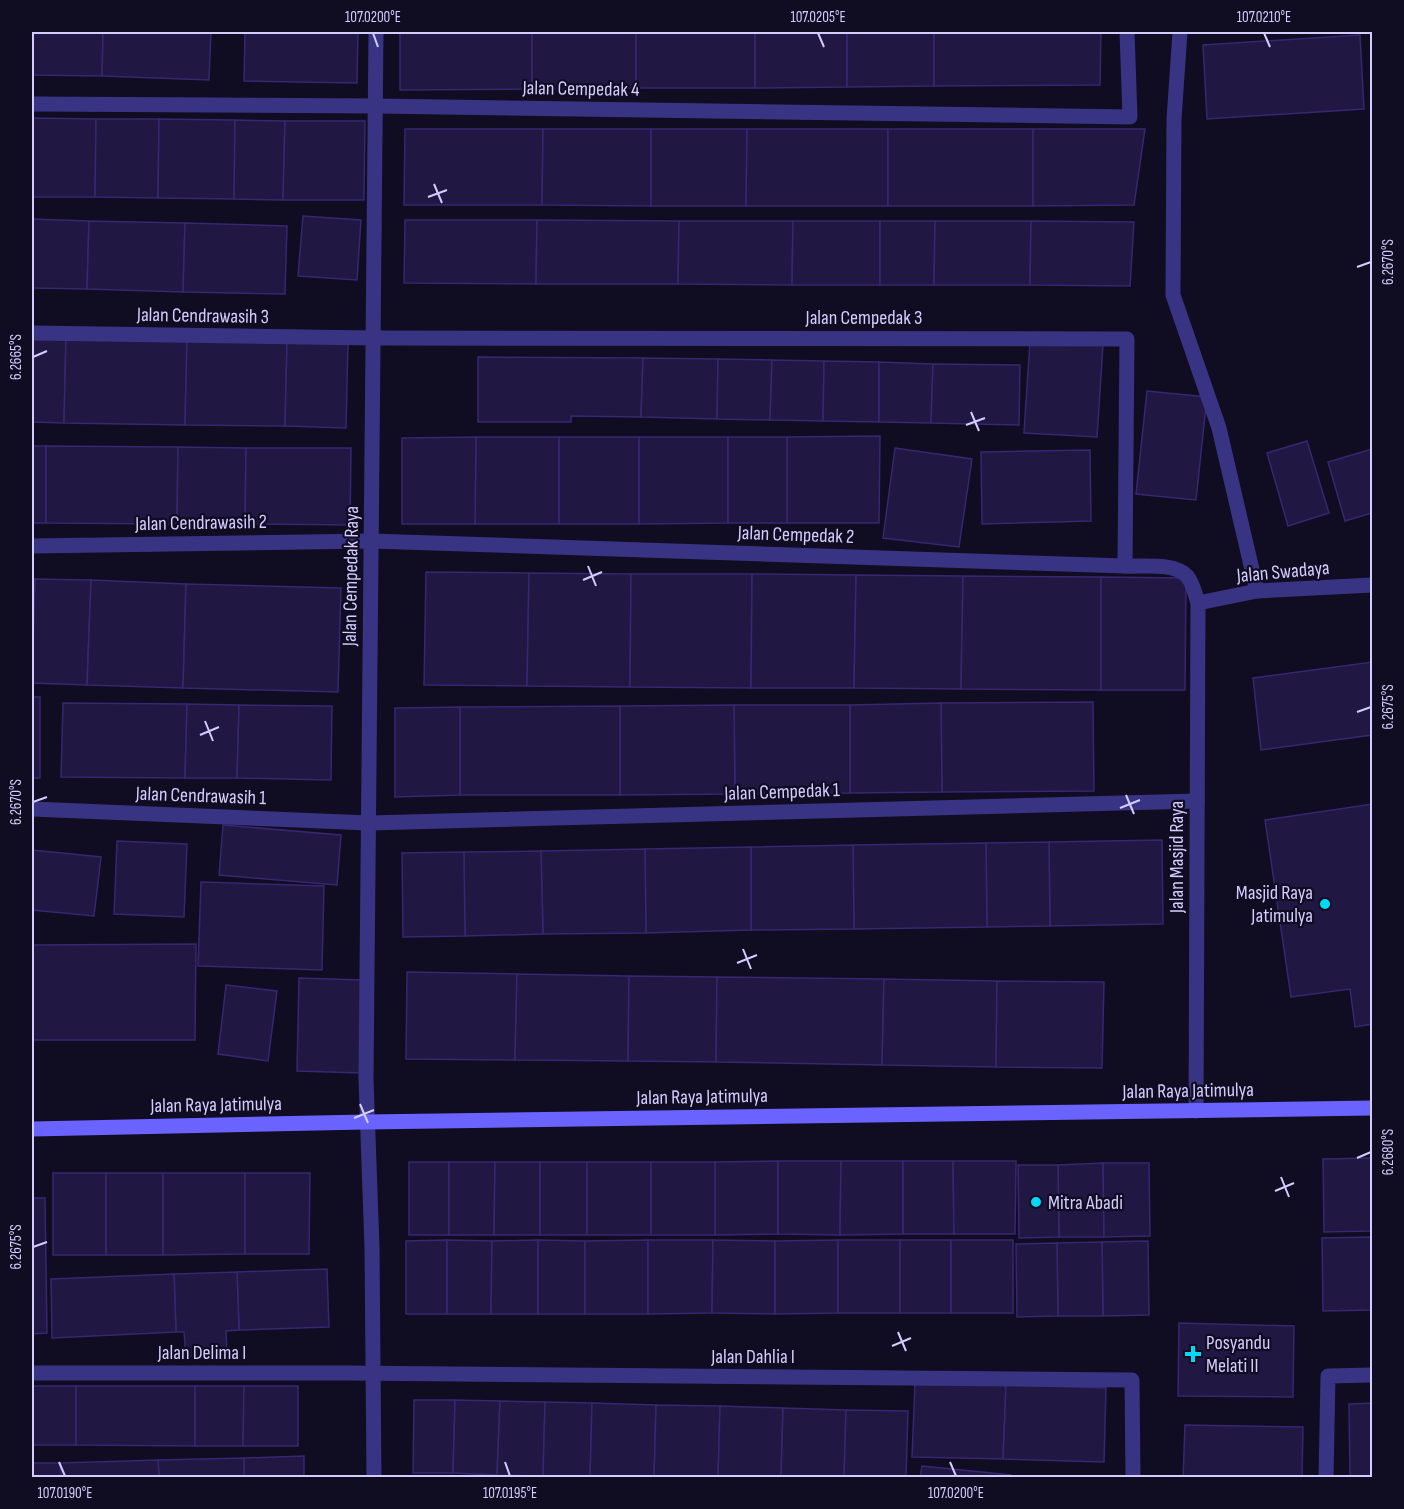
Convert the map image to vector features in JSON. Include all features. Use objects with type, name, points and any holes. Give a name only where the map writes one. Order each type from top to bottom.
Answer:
[{"type":"main road","name":"Jalan Raya Jatimulya","points":[[32,1129],[1372,1108]]},
{"type":"street","name":"Jalan Cempedak Raya","points":[[374,1478],[372,1248],[366,1122],[376,32]]},
{"type":"street","name":"Jalan Cempedak 4","points":[[32,104],[376,106],[1131,117],[1127,32]]},
{"type":"street","points":[[1180,32],[1174,119],[1173,295],[1219,428],[1257,591]]},
{"type":"street","name":"Jalan Cendrawasih 3","points":[[32,333],[373,338]]},
{"type":"street","name":"Jalan Cempedak 3","points":[[373,338],[1127,339],[1125,566]]},
{"type":"street","name":"Jalan Cendrawasih 2","points":[[32,546],[371,541]]},
{"type":"street","name":"Jalan Cempedak 2","points":[[371,541],[1170,568],[1185,574],[1198,603]]},
{"type":"street","name":"Jalan Swadaya","points":[[1198,603],[1257,591],[1372,585]]},
{"type":"street","name":"Jalan Masjid Raya","points":[[1196,1111],[1198,603]]},
{"type":"street","name":"Jalan Cempedak 1","points":[[369,823],[1197,801]]},
{"type":"street","name":"Jalan Cendrawasih 1","points":[[32,809],[369,823]]},
{"type":"street","name":"Jalan Delima I","points":[[32,1373],[373,1375]]},
{"type":"street","name":"Jalan Dahlia I","points":[[373,1375],[1132,1380],[1132,1478]]},
{"type":"street","points":[[1326,1478],[1328,1376],[1372,1375]]},
{"type":"building","points":[[32,32],[103,32],[102,76],[32,75]]},
{"type":"building","points":[[103,32],[211,32],[209,80],[102,76]]},
{"type":"building","points":[[245,32],[358,32],[357,83],[244,81]]},
{"type":"building","points":[[400,32],[532,32],[532,89],[400,90]]},
{"type":"building","points":[[532,32],[636,32],[636,88],[532,89]]},
{"type":"building","points":[[636,32],[755,32],[755,88],[636,88]]},
{"type":"building","points":[[755,32],[847,32],[847,87],[755,88]]},
{"type":"building","points":[[847,32],[934,32],[934,86],[847,87]]},
{"type":"building","points":[[934,32],[1101,32],[1100,85],[934,86]]},
{"type":"building","points":[[1360,35],[1364,109],[1207,119],[1203,45]]},
{"type":"building","points":[[32,118],[96,119],[95,197],[32,197]]},
{"type":"building","points":[[96,119],[159,119],[158,198],[95,197]]},
{"type":"building","points":[[159,119],[235,120],[234,199],[158,198]]},
{"type":"building","points":[[235,120],[285,121],[283,200],[234,199]]},
{"type":"building","points":[[285,121],[365,121],[364,200],[283,200]]},
{"type":"building","points":[[405,129],[543,129],[542,205],[404,205]]},
{"type":"building","points":[[543,129],[651,129],[651,206],[542,205]]},
{"type":"building","points":[[651,129],[747,129],[746,206],[651,206]]},
{"type":"building","points":[[747,129],[888,129],[888,206],[746,206]]},
{"type":"building","points":[[888,129],[1033,129],[1033,206],[888,206]]},
{"type":"building","points":[[1033,129],[1145,129],[1134,205],[1033,206]]},
{"type":"building","points":[[303,216],[361,220],[357,280],[298,276]]},
{"type":"building","points":[[32,219],[89,221],[87,289],[32,288]]},
{"type":"building","points":[[405,220],[537,220],[536,284],[404,283]]},
{"type":"building","points":[[537,220],[679,221],[678,284],[536,284]]},
{"type":"building","points":[[89,221],[185,223],[183,292],[87,289]]},
{"type":"building","points":[[679,221],[793,221],[792,285],[678,284]]},
{"type":"building","points":[[793,221],[880,221],[880,285],[792,285]]},
{"type":"building","points":[[880,221],[935,221],[934,285],[880,285]]},
{"type":"building","points":[[935,221],[1031,221],[1030,285],[934,285]]},
{"type":"building","points":[[1031,221],[1134,222],[1130,286],[1030,285]]},
{"type":"building","points":[[185,223],[287,226],[285,294],[183,292]]},
{"type":"building","points":[[32,337],[66,337],[64,423],[32,422]]},
{"type":"building","points":[[66,337],[187,339],[185,425],[64,423]]},
{"type":"building","points":[[187,339],[287,342],[285,426],[185,425]]},
{"type":"building","points":[[1030,341],[1103,345],[1097,437],[1024,433]]},
{"type":"building","points":[[287,342],[348,343],[346,428],[285,426]]},
{"type":"building","points":[[478,357],[643,358],[641,417],[571,416],[571,422],[478,422]]},
{"type":"building","points":[[643,358],[718,359],[717,419],[641,417]]},
{"type":"building","points":[[718,359],[772,360],[770,420],[717,419]]},
{"type":"building","points":[[772,360],[824,361],[823,421],[770,420]]},
{"type":"building","points":[[824,361],[879,362],[879,422],[823,421]]},
{"type":"building","points":[[879,362],[933,364],[931,423],[879,422]]},
{"type":"building","points":[[933,364],[1020,365],[1019,425],[931,423]]},
{"type":"building","points":[[1147,391],[1207,397],[1196,500],[1136,494]]},
{"type":"building","points":[[880,436],[879,523],[787,523],[787,437]]},
{"type":"building","points":[[476,437],[559,437],[559,524],[475,524]]},
{"type":"building","points":[[476,437],[475,524],[402,524],[402,438]]},
{"type":"building","points":[[559,437],[639,437],[639,524],[559,524]]},
{"type":"building","points":[[639,437],[728,437],[728,523],[639,524]]},
{"type":"building","points":[[728,437],[787,437],[787,523],[728,523]]},
{"type":"building","points":[[1307,441],[1329,513],[1288,526],[1267,453]]},
{"type":"building","points":[[32,446],[46,446],[46,523],[32,523]]},
{"type":"building","points":[[46,446],[178,447],[177,524],[46,523]]},
{"type":"building","points":[[178,447],[246,448],[245,524],[177,524]]},
{"type":"building","points":[[246,448],[351,448],[350,525],[245,524]]},
{"type":"building","points":[[895,448],[972,459],[959,547],[883,538]]},
{"type":"building","points":[[1372,449],[1372,513],[1345,521],[1328,462]]},
{"type":"building","points":[[1090,450],[1091,521],[982,524],[981,452]]},
{"type":"building","points":[[426,572],[529,573],[527,686],[424,685]]},
{"type":"building","points":[[529,573],[631,574],[630,687],[527,686]]},
{"type":"building","points":[[631,574],[752,574],[751,688],[630,687]]},
{"type":"building","points":[[752,574],[856,575],[854,688],[751,688]]},
{"type":"building","points":[[856,575],[963,576],[961,689],[854,688]]},
{"type":"building","points":[[963,576],[1101,577],[1101,690],[961,689]]},
{"type":"building","points":[[1101,577],[1186,578],[1185,690],[1101,690]]},
{"type":"building","points":[[32,578],[35,579],[32,683]]},
{"type":"building","points":[[35,579],[91,580],[87,685],[32,683]]},
{"type":"building","points":[[91,580],[186,584],[183,688],[87,685]]},
{"type":"building","points":[[186,584],[341,588],[338,692],[183,688]]},
{"type":"building","points":[[1372,662],[1372,735],[1261,750],[1253,678]]},
{"type":"building","points":[[32,697],[40,697],[40,778],[32,778]]},
{"type":"building","points":[[1093,702],[1094,791],[942,792],[941,703]]},
{"type":"building","points":[[63,703],[187,704],[185,778],[61,777]]},
{"type":"building","points":[[941,703],[942,792],[850,793],[850,705]]},
{"type":"building","points":[[187,704],[239,705],[237,778],[185,778]]},
{"type":"building","points":[[239,705],[332,706],[331,780],[237,778]]},
{"type":"building","points":[[734,705],[850,705],[850,793],[735,794]]},
{"type":"building","points":[[734,705],[735,794],[620,795],[620,706]]},
{"type":"building","points":[[620,706],[620,795],[460,795],[460,707]]},
{"type":"building","points":[[460,707],[460,795],[395,797],[395,708]]},
{"type":"building","name":"Masjid Raya Jatimulya","points":[[1372,804],[1372,1024],[1355,1027],[1350,989],[1291,997],[1265,820]]},
{"type":"building","points":[[223,825],[341,835],[337,885],[219,875]]},
{"type":"building","points":[[1162,840],[1163,924],[1050,926],[1049,842]]},
{"type":"building","points":[[117,841],[187,844],[184,917],[114,914]]},
{"type":"building","points":[[1049,842],[1050,926],[987,927],[986,843]]},
{"type":"building","points":[[986,843],[987,927],[854,929],[853,845]]},
{"type":"building","points":[[853,845],[854,929],[751,930],[751,847]]},
{"type":"building","points":[[751,847],[751,930],[646,933],[645,849]]},
{"type":"building","points":[[645,849],[646,933],[543,934],[541,851]]},
{"type":"building","points":[[32,850],[101,857],[94,916],[32,910]]},
{"type":"building","points":[[541,851],[543,934],[465,936],[464,852]]},
{"type":"building","points":[[464,852],[465,936],[403,937],[402,853]]},
{"type":"building","points":[[201,882],[324,886],[322,970],[198,966]]},
{"type":"building","points":[[196,944],[195,1040],[32,1040],[32,945]]},
{"type":"building","points":[[407,972],[517,974],[515,1060],[406,1059]]},
{"type":"building","points":[[517,974],[629,976],[628,1061],[515,1060]]},
{"type":"building","points":[[629,976],[717,977],[716,1062],[628,1061]]},
{"type":"building","points":[[717,977],[884,979],[882,1065],[716,1062]]},
{"type":"building","points":[[299,978],[363,980],[360,1073],[297,1071]]},
{"type":"building","points":[[884,979],[997,981],[996,1067],[882,1065]]},
{"type":"building","points":[[997,981],[1104,982],[1102,1068],[996,1067]]},
{"type":"building","points":[[226,985],[277,991],[268,1061],[218,1054]]},
{"type":"building","points":[[1372,1158],[1372,1231],[1324,1232],[1323,1159]]},
{"type":"building","points":[[778,1161],[778,1234],[715,1235],[715,1162]]},
{"type":"building","points":[[778,1161],[841,1161],[840,1235],[778,1234]]},
{"type":"building","points":[[841,1161],[903,1161],[903,1234],[840,1235]]},
{"type":"building","points":[[903,1161],[953,1161],[954,1234],[903,1234]]},
{"type":"building","points":[[953,1161],[1016,1161],[1015,1234],[954,1234]]},
{"type":"building","points":[[409,1162],[449,1162],[449,1235],[409,1235]]},
{"type":"building","points":[[449,1162],[495,1162],[494,1235],[449,1235]]},
{"type":"building","points":[[495,1162],[540,1162],[540,1235],[494,1235]]},
{"type":"building","points":[[540,1162],[587,1162],[587,1235],[540,1235]]},
{"type":"building","points":[[587,1162],[651,1162],[651,1235],[587,1235]]},
{"type":"building","points":[[651,1162],[715,1162],[715,1235],[651,1235]]},
{"type":"building","points":[[1103,1163],[1104,1237],[1059,1237],[1058,1165]]},
{"type":"building","points":[[1103,1163],[1149,1163],[1150,1236],[1104,1237]]},
{"type":"building","points":[[1018,1165],[1058,1165],[1059,1237],[1019,1238]]},
{"type":"building","points":[[53,1173],[106,1173],[106,1255],[53,1255]]},
{"type":"building","points":[[106,1173],[163,1173],[163,1255],[106,1255]]},
{"type":"building","points":[[163,1173],[245,1173],[245,1254],[163,1255]]},
{"type":"building","points":[[245,1173],[310,1173],[309,1254],[245,1254]]},
{"type":"building","points":[[32,1198],[45,1198],[47,1333],[32,1334]]},
{"type":"building","points":[[1372,1237],[1372,1310],[1323,1311],[1322,1238]]},
{"type":"building","points":[[447,1240],[447,1314],[406,1314],[406,1241]]},
{"type":"building","points":[[447,1240],[492,1241],[491,1314],[447,1314]]},
{"type":"building","points":[[538,1240],[538,1314],[491,1314],[492,1241]]},
{"type":"building","points":[[538,1240],[585,1241],[585,1314],[538,1314]]},
{"type":"building","points":[[648,1240],[648,1314],[585,1314],[585,1241]]},
{"type":"building","points":[[648,1240],[713,1240],[712,1313],[648,1314]]},
{"type":"building","points":[[713,1240],[775,1241],[775,1314],[712,1313]]},
{"type":"building","points":[[838,1240],[838,1313],[775,1314],[775,1241]]},
{"type":"building","points":[[838,1240],[900,1240],[900,1313],[838,1313]]},
{"type":"building","points":[[900,1240],[951,1240],[951,1313],[900,1313]]},
{"type":"building","points":[[951,1240],[1013,1240],[1013,1313],[951,1313]]},
{"type":"building","points":[[1148,1241],[1149,1315],[1103,1316],[1102,1242]]},
{"type":"building","points":[[1102,1242],[1103,1316],[1058,1316],[1057,1243]]},
{"type":"building","points":[[1057,1243],[1058,1316],[1017,1317],[1016,1244]]},
{"type":"building","points":[[327,1269],[329,1327],[239,1330],[237,1272]]},
{"type":"building","points":[[237,1272],[239,1330],[226,1331],[227,1354],[186,1356],[184,1332],[176,1332],[174,1274]]},
{"type":"building","points":[[174,1274],[176,1332],[52,1338],[51,1279]]},
{"type":"building","points":[[1179,1323],[1294,1326],[1293,1397],[1178,1396]]},
{"type":"building","points":[[915,1383],[1006,1385],[1003,1459],[912,1457]]},
{"type":"building","points":[[1006,1385],[1106,1388],[1104,1462],[1003,1459]]},
{"type":"building","points":[[32,1386],[76,1386],[76,1445],[32,1445]]},
{"type":"building","points":[[76,1386],[195,1386],[195,1446],[76,1445]]},
{"type":"building","points":[[195,1386],[244,1386],[243,1446],[195,1446]]},
{"type":"building","points":[[244,1386],[298,1386],[298,1446],[243,1446]]},
{"type":"building","points":[[414,1400],[455,1400],[453,1473],[413,1473]]},
{"type":"building","points":[[455,1400],[500,1401],[497,1475],[453,1473]]},
{"type":"building","points":[[500,1401],[545,1402],[543,1476],[497,1475]]},
{"type":"building","points":[[545,1402],[592,1403],[590,1477],[543,1476]]},
{"type":"building","points":[[592,1403],[656,1405],[654,1478],[590,1477]]},
{"type":"building","points":[[1372,1403],[1372,1477],[1350,1478],[1349,1404]]},
{"type":"building","points":[[656,1405],[720,1406],[718,1478],[654,1478]]},
{"type":"building","points":[[720,1406],[783,1408],[781,1478],[718,1478]]},
{"type":"building","points":[[783,1408],[846,1410],[844,1478],[781,1478]]},
{"type":"building","points":[[846,1410],[908,1411],[906,1478],[844,1478]]},
{"type":"building","points":[[1185,1425],[1303,1427],[1302,1478],[1183,1478]]},
{"type":"building","points":[[304,1456],[304,1478],[244,1478],[244,1458]]},
{"type":"building","points":[[244,1458],[244,1478],[159,1478],[158,1460]]},
{"type":"building","points":[[158,1460],[159,1478],[61,1478],[60,1463]]},
{"type":"building","points":[[32,1463],[60,1463],[61,1478],[32,1478]]},
{"type":"building","points":[[922,1466],[1011,1475],[1011,1478],[920,1478]]},
{"type":"place","name":"Masjid Raya Jatimulya","points":[[1325,904]]},
{"type":"place","name":"Mitra Abadi","points":[[1036,1202]]},
{"type":"place","name":"Posyandu Melati II","points":[[1193,1354]]}]
